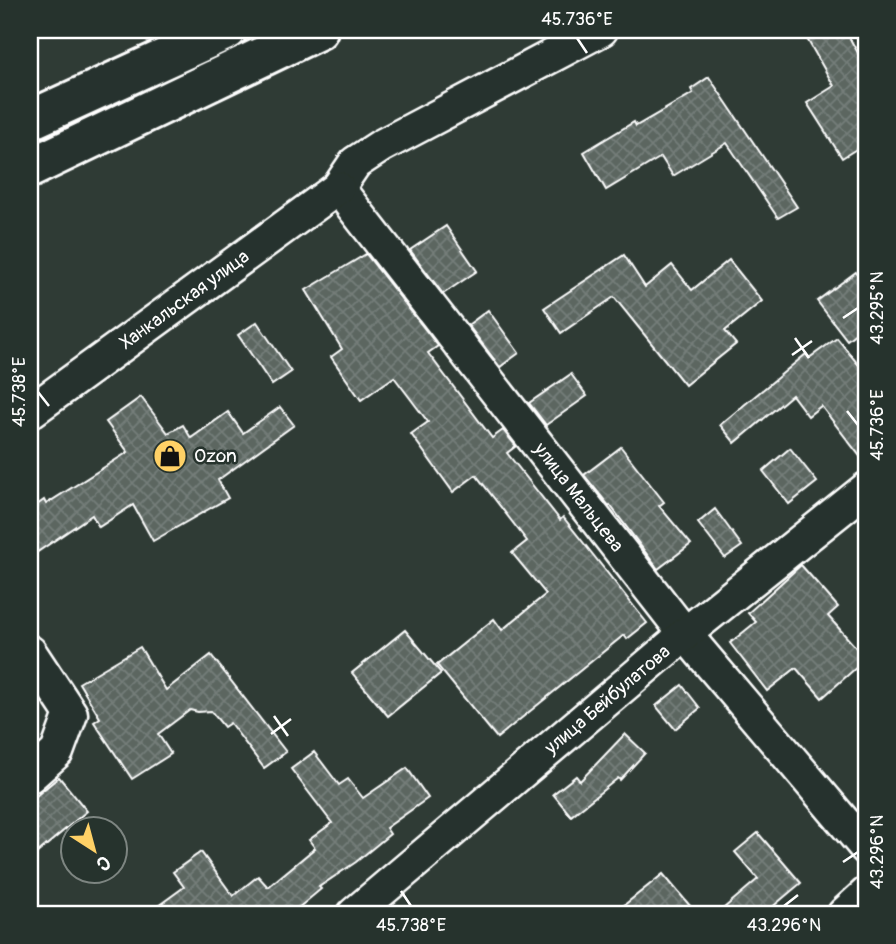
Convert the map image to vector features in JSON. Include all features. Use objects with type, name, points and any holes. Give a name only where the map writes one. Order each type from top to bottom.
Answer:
[{"type":"main road","points":[[30,120],[227,30]]},
{"type":"main road","points":[[30,168],[318,30]]},
{"type":"street","points":[[338,188],[355,163],[381,146],[601,30]]},
{"type":"street","name":"Ханкальская улица","points":[[30,412],[338,188]]},
{"type":"street","name":"улица Мальцева","points":[[338,188],[685,634],[866,848]]},
{"type":"street","name":"улица Бейбулатова","points":[[354,914],[685,634],[866,489]]},
{"type":"street","points":[[30,652],[71,714],[57,752],[30,776]]},
{"type":"street","points":[[844,914],[866,894]]},
{"type":"building","points":[[823,30],[845,30],[866,67],[866,143],[842,158],[807,103],[834,86],[807,39]]},
{"type":"building","points":[[709,77],[797,207],[778,218],[727,143],[673,176],[661,157],[606,190],[584,152],[634,122],[636,126],[693,93],[691,89]]},
{"type":"building","points":[[446,226],[477,271],[443,294],[410,250]]},
{"type":"building","points":[[366,254],[438,346],[428,353],[492,438],[503,430],[516,446],[507,453],[560,520],[563,517],[647,623],[627,639],[624,635],[497,738],[437,665],[494,619],[502,630],[546,594],[512,553],[527,541],[476,475],[453,492],[411,434],[428,422],[394,377],[361,400],[331,357],[342,349],[306,290]]},
{"type":"building","points":[[624,255],[645,287],[672,265],[692,290],[729,260],[762,301],[725,331],[736,344],[685,385],[614,297],[561,333],[544,308]]},
{"type":"building","points":[[856,272],[866,286],[866,325],[847,340],[817,301]]},
{"type":"building","points":[[488,310],[519,353],[500,367],[468,325]]},
{"type":"building","points":[[257,322],[291,372],[272,385],[238,335]]},
{"type":"building","points":[[837,338],[866,374],[866,464],[821,406],[808,416],[792,395],[735,443],[720,425],[806,354],[809,358]]},
{"type":"building","points":[[571,374],[587,396],[546,425],[529,403]]},
{"type":"building","points":[[141,397],[168,433],[183,425],[191,438],[228,412],[243,433],[280,407],[294,425],[218,480],[228,498],[153,541],[133,505],[99,527],[92,515],[30,557],[30,510],[44,500],[46,504],[128,452],[106,422]]},
{"type":"building","points":[[621,447],[664,502],[659,506],[691,544],[658,569],[584,475]]},
{"type":"building","points":[[790,448],[817,482],[789,504],[763,471]]},
{"type":"building","points":[[715,509],[742,546],[725,558],[698,523]]},
{"type":"building","points":[[801,565],[838,607],[828,616],[866,659],[822,698],[796,668],[767,691],[730,643],[756,622],[748,613]]},
{"type":"building","points":[[405,630],[441,673],[388,716],[352,673]]},
{"type":"building","points":[[140,647],[166,690],[211,655],[286,752],[264,768],[230,723],[224,727],[211,711],[190,710],[158,734],[171,754],[132,779],[94,722],[100,718],[79,683]]},
{"type":"building","points":[[682,685],[700,708],[675,729],[656,706]]},
{"type":"building","points":[[625,734],[645,753],[620,780],[618,778],[571,816],[553,794],[576,776],[580,781]]},
{"type":"building","points":[[314,752],[339,785],[348,779],[363,798],[407,768],[428,798],[386,828],[390,834],[319,887],[321,889],[291,914],[147,914],[184,887],[173,872],[201,852],[233,896],[258,876],[268,887],[315,848],[309,840],[332,823],[291,769]]},
{"type":"building","points":[[59,777],[87,811],[83,814],[60,814],[60,834],[30,859],[30,801]]},
{"type":"building","points":[[758,833],[801,883],[764,914],[717,914],[758,879],[735,852]]},
{"type":"building","points":[[663,874],[697,914],[613,914]]},
{"type":"place","name":"Ozon","points":[[170,456]]}]
